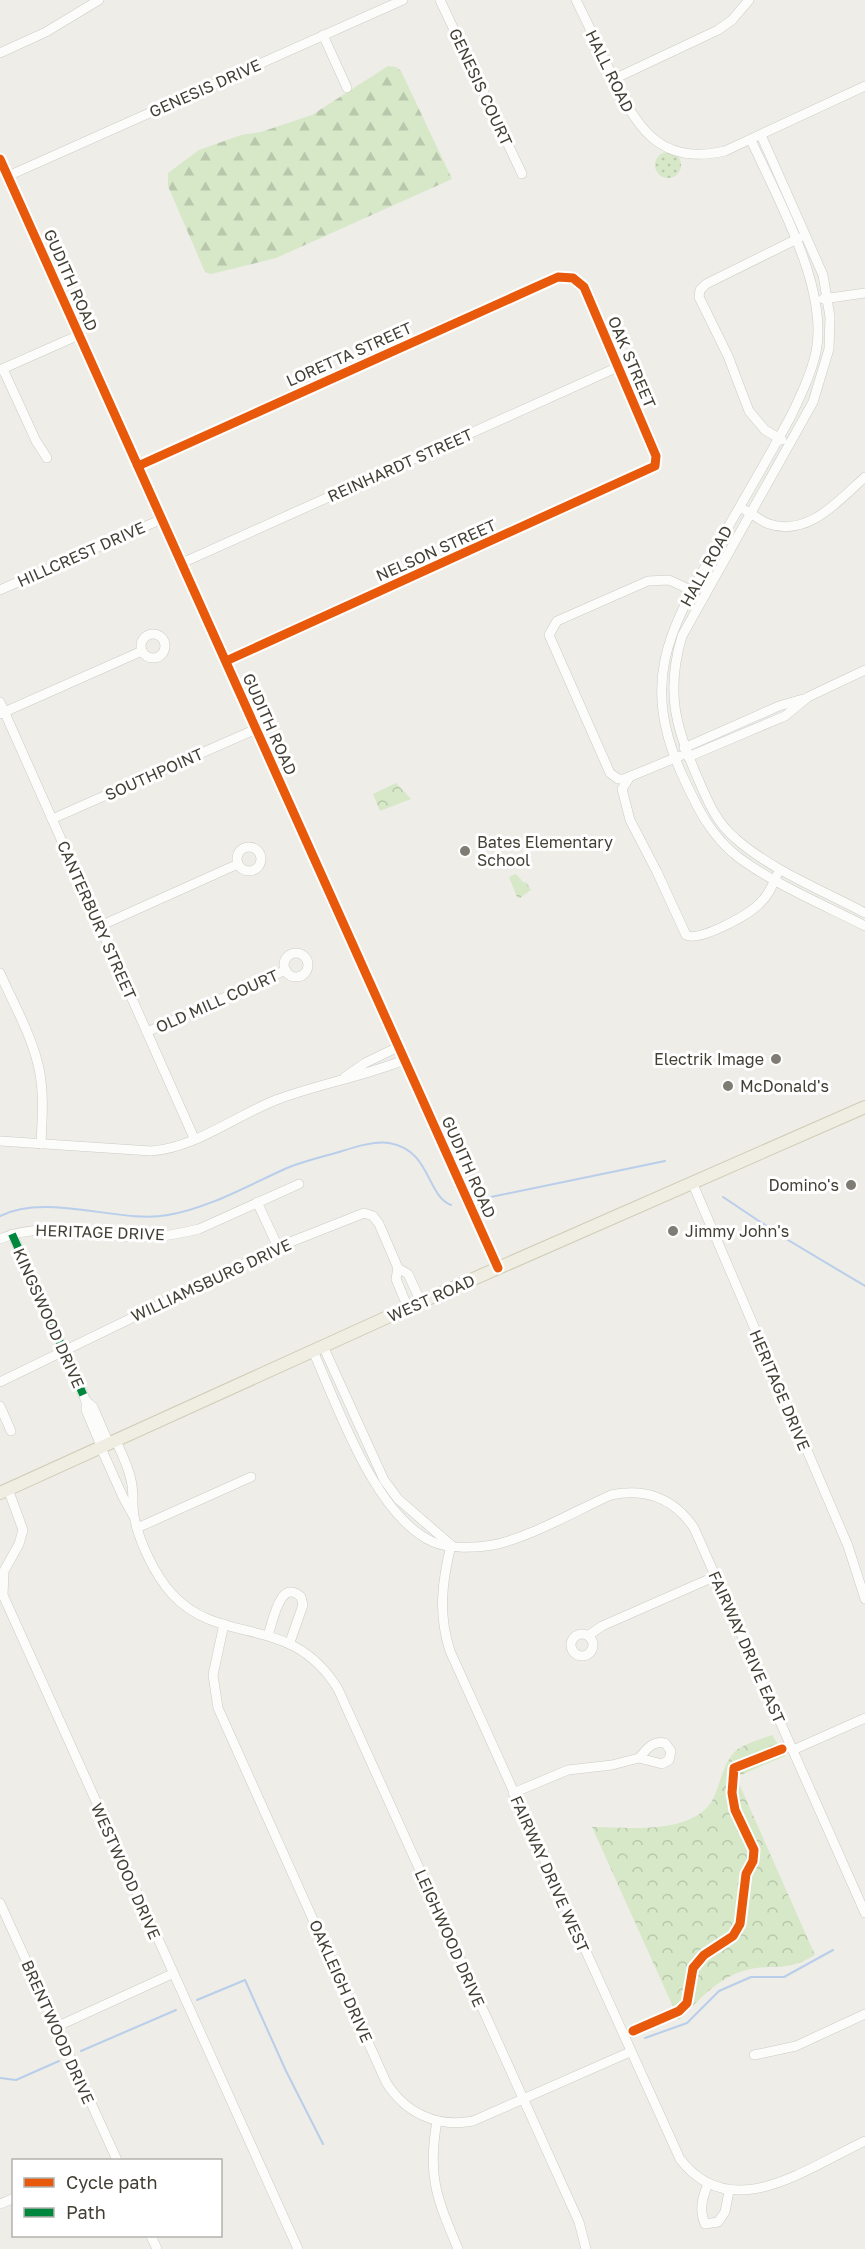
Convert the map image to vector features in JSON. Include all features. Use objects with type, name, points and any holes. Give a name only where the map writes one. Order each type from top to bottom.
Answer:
[{"type":"main road","name":"WEST ROAD","points":[[4,1491],[421,1302],[865,1107]]},
{"type":"street","points":[[0,52],[46,32],[99,0]]},
{"type":"street","name":"GENESIS DRIVE","points":[[3,167],[403,0]]},
{"type":"street","name":"GENESIS COURT","points":[[440,0],[522,174]]},
{"type":"street","name":"HALL ROAD","points":[[576,0],[636,122],[661,145],[675,151],[701,155],[725,151],[762,135],[819,264],[828,298],[830,333],[825,368],[813,402],[682,636],[673,674],[674,713],[686,753],[709,804],[724,827],[747,849],[865,913]]},
{"type":"street","points":[[614,79],[718,30],[732,21],[749,0]]},
{"type":"street","points":[[323,35],[346,88]]},
{"type":"street","points":[[762,135],[865,86]]},
{"type":"street","name":"HALL ROAD","points":[[751,140],[808,269],[816,301],[816,349],[811,370],[778,439],[692,590],[672,631],[662,671],[663,717],[675,758],[699,811],[715,835],[739,858],[865,926]]},
{"type":"street","name":"GUDITH ROAD","points":[[3,167],[498,1268]]},
{"type":"street","points":[[789,444],[778,439],[756,422],[749,411],[728,356],[699,297],[700,290],[706,284],[806,234]]},
{"type":"street","name":"LORETTA STREET","points":[[138,466],[549,280],[566,276],[573,278]]},
{"type":"street","name":"OAK STREET","points":[[573,278],[584,287],[656,456],[656,463]]},
{"type":"street","points":[[816,301],[865,292]]},
{"type":"street","points":[[47,458],[36,441],[2,370],[79,335]]},
{"type":"street","name":"REINHARDT STREET","points":[[182,563],[618,367]]},
{"type":"street","name":"NELSON STREET","points":[[226,661],[652,469],[656,463]]},
{"type":"street","name":"HALL ROAD","points":[[750,513],[776,526],[804,524],[821,516],[865,477]]},
{"type":"street","points":[[739,507],[750,513]]},
{"type":"street","name":"HILLCREST DRIVE","points":[[0,590],[162,519]]},
{"type":"street","points":[[703,596],[669,580],[648,581],[557,621],[549,630],[550,639],[583,707],[605,765],[618,779],[630,778],[686,753],[785,716],[808,698],[865,670]]},
{"type":"street","points":[[1,709],[142,651]]},
{"type":"street","name":"CANTERBURY STREET","points":[[1,709],[194,1138]]},
{"type":"street","name":"SOUTHPOINT","points":[[52,819],[256,729]]},
{"type":"street","points":[[630,778],[622,789],[625,810],[686,935],[698,937],[749,912],[766,896],[781,868]]},
{"type":"street","points":[[100,926],[238,864]]},
{"type":"street","name":"OLD MILL COURT","points":[[147,1032],[286,970]]},
{"type":"street","points":[[0,973],[31,1042],[40,1072],[43,1092],[41,1144]]},
{"type":"street","points":[[340,1080],[365,1063],[398,1047]]},
{"type":"street","points":[[0,1141],[151,1151],[173,1148],[274,1101],[340,1080],[370,1074],[404,1060]]},
{"type":"street","name":"HERITAGE DRIVE","points":[[692,1182],[848,1546],[863,1584],[865,1599]]},
{"type":"street","name":"HERITAGE DRIVE","points":[[0,1239],[30,1229],[164,1236],[198,1229],[299,1184]]},
{"type":"street","points":[[257,1202],[278,1247]]},
{"type":"street","name":"WILLIAMSBURG DRIVE","points":[[0,1382],[65,1353],[129,1317],[278,1247],[360,1214],[368,1213],[377,1219],[398,1268],[396,1279],[408,1308]]},
{"type":"street","name":"KINGSWOOD DRIVE","points":[[12,1234],[86,1401],[86,1410],[107,1445]]},
{"type":"street","name":"WILLIAMSBURG DRIVE","points":[[398,1268],[408,1274],[421,1302]]},
{"type":"street","points":[[318,1349],[384,1480],[398,1499],[451,1545]]},
{"type":"street","points":[[318,1349],[357,1448],[374,1484],[402,1519],[434,1542],[451,1545]]},
{"type":"street","points":[[0,1406],[11,1431]]},
{"type":"street","points":[[357,1448],[367,1443]]},
{"type":"street","name":"LEIGHWOOD DRIVE","points":[[107,1445],[123,1497],[134,1515]]},
{"type":"street","name":"LEIGHWOOD DRIVE","points":[[107,1445],[132,1482],[137,1528],[155,1568],[172,1594],[196,1613],[224,1624],[290,1642],[321,1665],[338,1689],[579,2222],[586,2249]]},
{"type":"street","points":[[137,1528],[251,1477]]},
{"type":"street","name":"WESTWOOD DRIVE","points":[[4,1491],[23,1530],[19,1544],[4,1571],[3,1595],[298,2249]]},
{"type":"street","name":"FAIRWAY DRIVE EAST","points":[[451,1545],[476,1546],[501,1543],[611,1495],[632,1492],[655,1496],[672,1503],[688,1518],[716,1576],[865,1912]]},
{"type":"street","name":"FAIRWAY DRIVE WEST","points":[[451,1545],[441,1595],[445,1636],[453,1660],[680,2159],[691,2173],[708,2184]]},
{"type":"street","points":[[589,1635],[602,1626],[716,1576]]},
{"type":"street","points":[[268,1635],[281,1598],[287,1592],[295,1592],[301,1597],[303,1605],[290,1642]]},
{"type":"street","name":"OAKLEIGH DRIVE","points":[[224,1624],[213,1675],[216,1702],[386,2082],[407,2107],[437,2121],[473,2121],[630,2052]]},
{"type":"street","points":[[793,1750],[865,1718]]},
{"type":"street","points":[[513,1793],[562,1771],[612,1765],[639,1758]]},
{"type":"street","name":"BRENTWOOD DRIVE","points":[[0,1903],[117,2159]]},
{"type":"street","points":[[56,2027],[172,1974]]},
{"type":"street","points":[[754,2055],[796,2046],[865,2014]]},
{"type":"street","points":[[437,2121],[431,2158],[434,2188],[458,2249]]},
{"type":"street","points":[[729,2191],[725,2212],[717,2222],[705,2224],[701,2215],[702,2199],[708,2184],[729,2191],[750,2192],[771,2185],[865,2141]]},
{"type":"street","points":[[0,2204],[12,2199]]},
{"type":"green space","points":[[388,66],[396,67],[401,71],[452,179],[276,258],[211,274],[205,272],[168,186],[168,173],[199,150],[241,135],[261,132],[312,115]]},
{"type":"green space","points":[[668,152],[677,156],[681,165],[677,174],[668,178],[659,174],[655,165],[659,156]]},
{"type":"green space","points":[[396,783],[411,799],[380,811],[373,794]]},
{"type":"green space","points":[[516,874],[527,883],[531,890],[520,898],[517,897],[509,877]]},
{"type":"green space","points":[[772,1735],[785,1756],[736,1777],[815,1955],[789,1966],[751,1969],[730,1976],[712,1988],[679,2020],[592,1827],[658,1827],[691,1819],[703,1811],[713,1799],[733,1753],[746,1745]]},
{"type":"waterway","points":[[0,1216],[19,1209],[39,1207],[128,1216],[168,1215],[214,1202],[300,1163],[358,1146],[383,1143],[403,1147],[413,1154],[437,1192],[451,1205]]},
{"type":"waterway","points":[[486,1198],[665,1161]]},
{"type":"waterway","points":[[723,1197],[783,1237],[865,1286]]},
{"type":"waterway","points":[[645,2038],[687,2023],[719,1991],[751,1977],[784,1977],[833,1950]]},
{"type":"waterway","points":[[197,2000],[245,1980],[286,2071],[323,2144]]},
{"type":"waterway","points":[[81,2051],[176,2010]]},
{"type":"waterway","points":[[0,2078],[16,2080],[59,2061]]},
{"type":"marked path","points":[[12,1234],[86,1401]]},
{"type":"cycle path","points":[[0,159],[498,1268]]},
{"type":"cycle path","points":[[138,466],[558,277],[573,278],[584,287],[656,456],[655,466],[226,661]]},
{"type":"cycle path","points":[[633,2031],[679,2011],[687,2003],[693,1968],[704,1955],[733,1936],[740,1924],[746,1874],[753,1861],[754,1850],[735,1810],[732,1793],[734,1768],[782,1749]]},
{"type":"place","name":"Bates Elementary School","points":[[465,851]]},
{"type":"place","name":"Electrik Image","points":[[776,1059]]},
{"type":"place","name":"McDonald's","points":[[728,1086]]},
{"type":"place","name":"Domino's","points":[[851,1185]]},
{"type":"place","name":"Jimmy John's","points":[[673,1231]]}]
